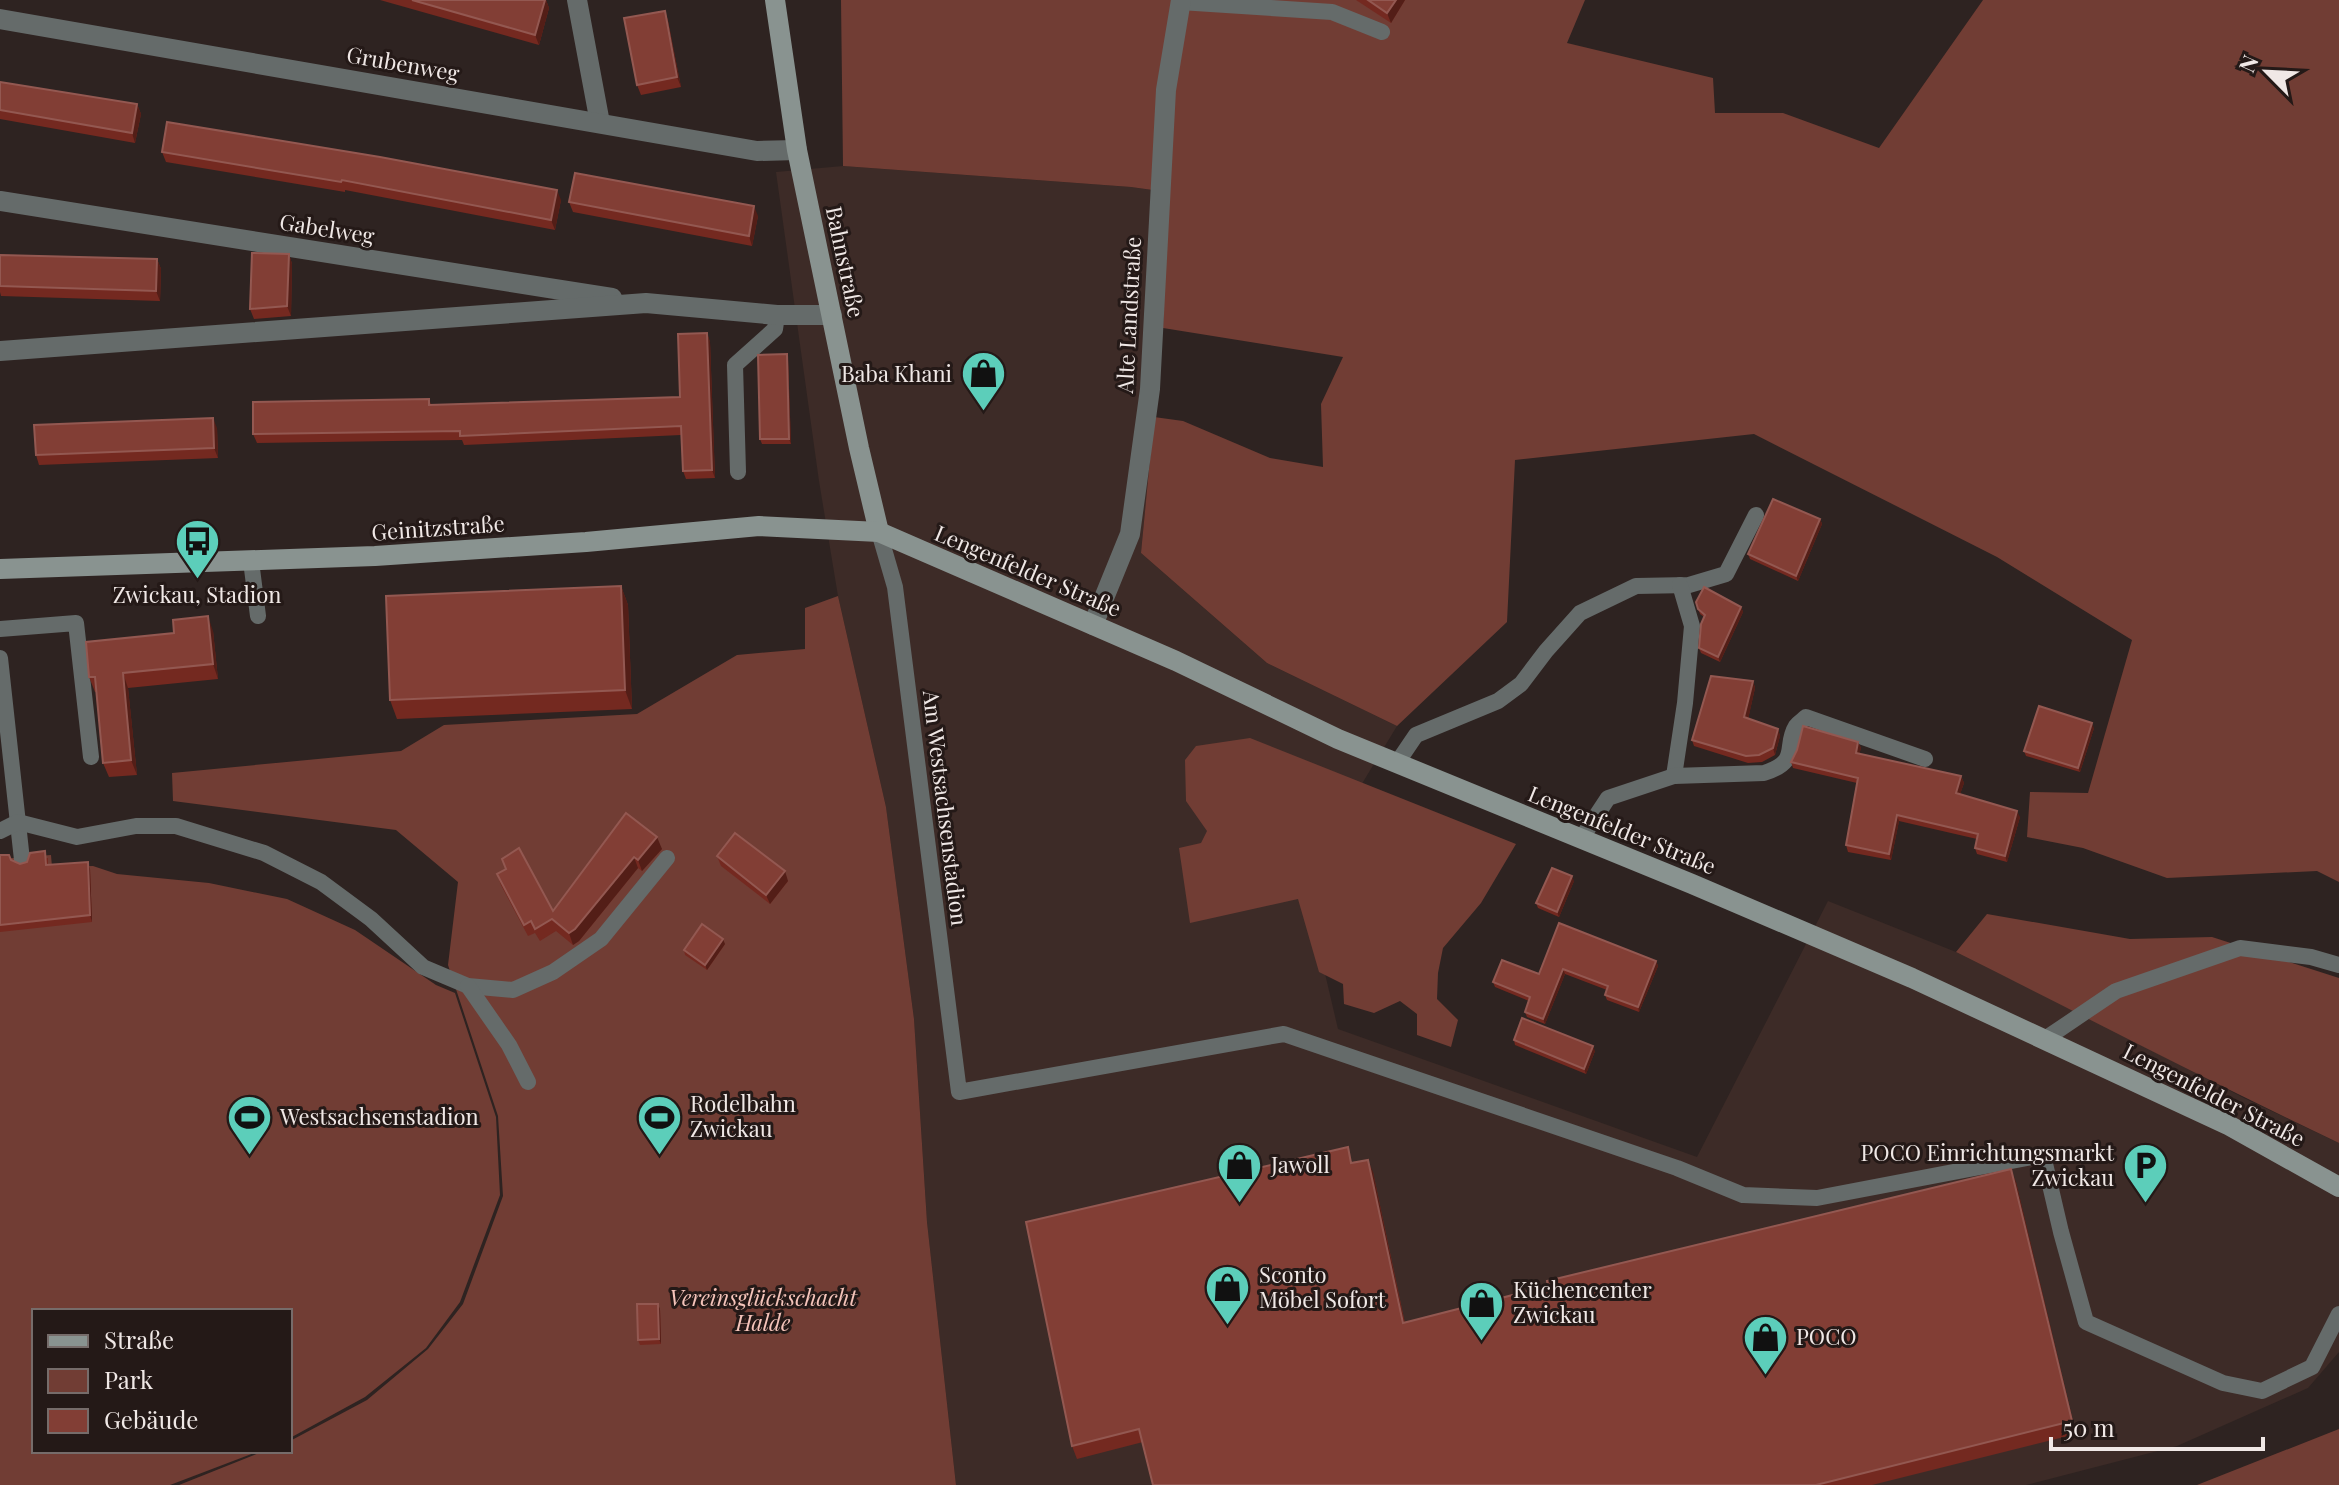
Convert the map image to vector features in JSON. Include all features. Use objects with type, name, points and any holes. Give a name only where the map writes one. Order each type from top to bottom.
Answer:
[{"type":"main road","name":"Bahnstraße","points":[[775,0],[797,150],[879,532]]},
{"type":"main road","name":"Geinitzstraße","points":[[0,569],[375,556],[586,542],[759,526],[879,532]]},
{"type":"main road","name":"Lengenfelder Straße","points":[[879,532],[1176,661],[1338,739],[1912,978],[2230,1126],[2339,1187]]},
{"type":"street","points":[[577,0],[600,123]]},
{"type":"street","name":"Alte Landstraße","points":[[1093,625],[1130,534],[1150,389],[1166,90],[1180,1]]},
{"type":"street","name":"Grubenweg","points":[[0,19],[757,151],[797,150]]},
{"type":"street","name":"Gabelweg","points":[[0,201],[646,303],[777,315],[832,315]]},
{"type":"street","name":"Gabelweg","points":[[0,351],[646,303]]},
{"type":"lane","points":[[1180,1],[1332,12],[1382,32]]},
{"type":"lane","points":[[738,472],[735,365],[775,329],[777,315]]},
{"type":"lane","points":[[1397,763],[1416,735],[1498,701],[1521,684],[1580,613],[1636,586],[1689,585],[1726,574],[1756,515]]},
{"type":"lane","name":"Am Westsachsenstadion","points":[[879,532],[895,587],[959,1092],[1284,1034],[1677,1168],[1743,1195],[1817,1198],[2043,1155],[2086,1322],[2223,1383],[2262,1391],[2312,1367],[2339,1314]]},
{"type":"lane","points":[[251,561],[258,616]]},
{"type":"lane","points":[[1674,776],[1692,626],[1680,585]]},
{"type":"lane","points":[[0,629],[76,623],[91,757]]},
{"type":"lane","points":[[0,658],[22,860]]},
{"type":"lane","points":[[1581,839],[1608,798],[1674,776],[1764,773],[1777,769],[1789,756],[1795,727],[1806,717],[1925,759]]},
{"type":"lane","points":[[0,831],[18,822],[77,837],[136,826],[176,826],[264,853],[321,882],[371,919],[423,967],[468,986],[513,990],[553,972],[601,939],[667,858]]},
{"type":"lane","points":[[2045,1039],[2116,991],[2240,948],[2311,957],[2339,965]]},
{"type":"lane","points":[[468,986],[509,1045],[528,1082]]},
{"type":"shaded area","points":[[843,166],[1167,192],[1163,328],[1141,553],[1267,663],[1397,726],[1363,782],[1307,897],[1338,1029],[1697,1157],[1828,901],[1956,952],[2339,1143],[2339,1352],[2308,1388],[2177,1446],[2026,1485],[956,1485],[927,1222],[914,1019],[886,807],[838,596],[776,172]]},
{"type":"green space","points":[[841,0],[1585,0],[1567,43],[1713,78],[1715,113],[1783,113],[1879,148],[1983,0],[2339,0],[2339,882],[2317,871],[2167,878],[2083,848],[2027,837],[2030,792],[2088,793],[2132,640],[1997,557],[1754,434],[1515,460],[1507,622],[1397,726],[1267,663],[1141,553],[1154,417],[1183,421],[1270,458],[1323,467],[1321,404],[1343,357],[1163,328],[1167,192],[843,166]]},
{"type":"green space","name":"Vereinsglückschacht Halde","points":[[838,596],[886,807],[914,1019],[927,1222],[956,1485],[179,1485],[259,1453],[292,1453],[292,1440],[367,1400],[428,1349],[463,1304],[503,1196],[498,1116],[448,965],[458,882],[396,830],[173,801],[172,773],[401,751],[444,725],[637,714],[737,655],[805,649],[805,608]]},
{"type":"green space","points":[[1250,738],[1516,844],[1481,903],[1443,948],[1437,999],[1458,1020],[1451,1047],[1417,1035],[1417,1014],[1400,1001],[1374,1013],[1344,1004],[1343,984],[1319,972],[1298,899],[1190,923],[1179,848],[1201,843],[1207,831],[1186,801],[1185,760],[1196,746]]},
{"type":"green space","name":"Westsachsenstadion","points":[[51,855],[52,867],[93,866],[117,874],[209,883],[287,899],[355,930],[436,985],[455,993],[496,1117],[500,1195],[460,1302],[426,1348],[365,1397],[292,1437],[292,1309],[32,1309],[32,1453],[254,1453],[170,1485],[0,1485],[0,859]]},
{"type":"green space","points":[[1987,914],[2130,939],[2212,937],[2339,978],[2339,1143],[1956,952]]},
{"type":"green space","points":[[2339,1429],[2339,1485],[2197,1485]]},
{"type":"building","points":[[412,0],[545,0],[535,35]]},
{"type":"building","points":[[1368,0],[1396,0],[1387,13]]},
{"type":"building","points":[[665,11],[677,77],[637,85],[624,18]]},
{"type":"building","points":[[0,82],[137,104],[132,133],[0,110]]},
{"type":"building","points":[[167,122],[557,190],[551,220],[342,180],[162,152]]},
{"type":"building","points":[[575,173],[754,206],[749,236],[569,202]]},
{"type":"building","points":[[252,253],[289,254],[287,306],[250,309]]},
{"type":"building","points":[[0,255],[157,259],[156,291],[0,286]]},
{"type":"building","points":[[707,333],[712,470],[683,471],[681,426],[460,436],[460,431],[253,434],[253,402],[429,399],[429,405],[680,397],[678,334]]},
{"type":"building","points":[[787,354],[789,439],[760,439],[758,355]]},
{"type":"building","points":[[213,418],[214,448],[36,455],[34,425]]},
{"type":"building","points":[[1773,499],[1820,519],[1796,576],[1748,554]]},
{"type":"building","points":[[621,586],[625,690],[390,700],[386,596]]},
{"type":"building","points":[[1704,587],[1741,607],[1718,657],[1699,648],[1705,615],[1696,602]]},
{"type":"building","points":[[208,616],[213,664],[123,673],[131,760],[103,763],[95,677],[89,677],[86,642],[174,633],[173,620]]},
{"type":"building","points":[[1711,676],[1753,681],[1744,717],[1778,729],[1773,748],[1759,755],[1746,756],[1692,740]]},
{"type":"building","points":[[2039,706],[2092,723],[2078,768],[2024,751]]},
{"type":"building","points":[[1803,726],[1858,742],[1856,753],[1961,776],[1956,793],[2017,811],[2005,856],[1975,848],[1978,834],[1897,815],[1889,854],[1846,845],[1858,778],[1791,762]]},
{"type":"building","points":[[626,813],[657,837],[638,860],[634,857],[569,933],[552,919],[535,929],[531,921],[524,925],[497,874],[506,869],[502,859],[519,848],[553,911]]},
{"type":"building","points":[[735,833],[785,871],[766,895],[717,856]]},
{"type":"building","points":[[45,851],[46,865],[88,862],[90,915],[0,925],[0,855],[9,855],[11,860],[20,864],[27,862],[30,853]]},
{"type":"building","points":[[1552,868],[1572,876],[1557,912],[1536,903]]},
{"type":"building","points":[[1559,923],[1656,961],[1638,1007],[1605,995],[1608,986],[1563,969],[1543,1019],[1525,1012],[1530,997],[1493,982],[1502,960],[1539,974]]},
{"type":"building","points":[[702,924],[723,939],[705,965],[684,950]]},
{"type":"building","points":[[1522,1018],[1593,1046],[1584,1069],[1514,1040]]},
{"type":"building","points":[[1348,1147],[1351,1163],[1368,1160],[1403,1323],[1548,1286],[1547,1281],[2011,1169],[2072,1421],[1816,1485],[1153,1485],[1139,1429],[1072,1446],[1026,1222]]},
{"type":"building","points":[[637,1304],[658,1304],[659,1339],[638,1340]]},
{"type":"place","name":"Baba Khani","points":[[983,413]]},
{"type":"place","name":"Zwickau, Stadion","points":[[197,581]]},
{"type":"place","name":"Westsachsenstadion","points":[[249,1156]]},
{"type":"place","name":"Rodelbahn Zwickau","points":[[659,1156]]},
{"type":"place","name":"Jawoll","points":[[1240,1204]]},
{"type":"place","name":"POCO Einrichtungsmarkt Zwickau","points":[[2145,1205]]},
{"type":"place","name":"Sconto Möbel Sofort","points":[[1228,1327]]},
{"type":"place","name":"Küchencenter Zwickau","points":[[1482,1342]]},
{"type":"place","name":"POCO","points":[[1765,1376]]}]
